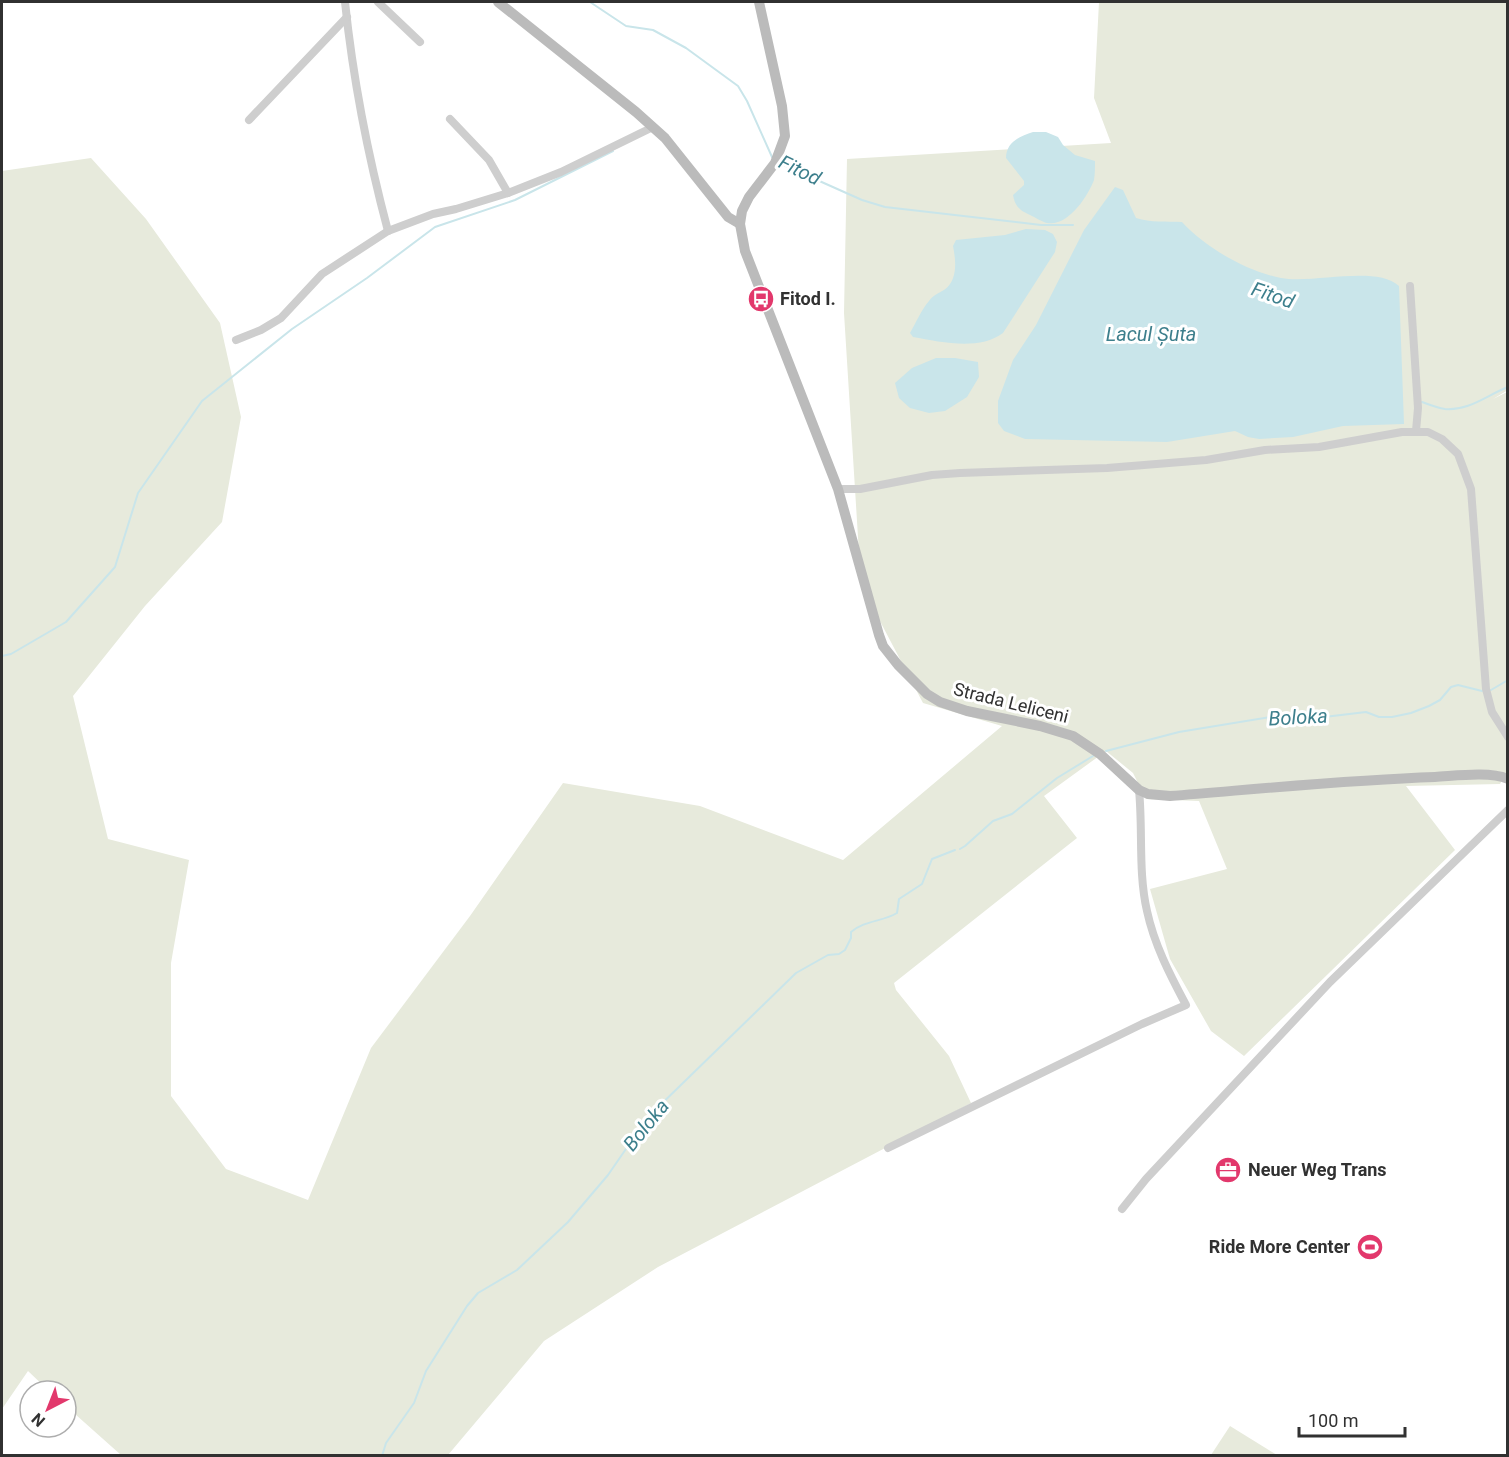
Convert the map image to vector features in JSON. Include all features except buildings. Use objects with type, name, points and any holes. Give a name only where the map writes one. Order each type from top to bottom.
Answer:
[{"type":"main road","points":[[498,2],[653,127],[677,151],[728,217],[740,224],[742,211],[749,197],[776,161],[783,145],[785,123],[759,2]]},
{"type":"main road","name":"Strada Leliceni","points":[[740,224],[745,251],[838,489],[883,646],[898,665],[927,693],[947,706],[1040,726],[1073,736],[1100,754],[1139,790]]},
{"type":"main road","points":[[1139,790],[1148,794],[1170,796],[1388,779],[1472,776],[1508,779]]},
{"type":"street","points":[[345,2],[368,150],[388,231]]},
{"type":"street","points":[[378,2],[420,42]]},
{"type":"street","points":[[249,120],[347,16]]},
{"type":"street","points":[[450,119],[489,160],[508,193]]},
{"type":"street","points":[[236,340],[261,330],[281,318],[322,274],[388,231],[433,214],[508,193],[561,171],[653,127]]},
{"type":"street","points":[[1410,286],[1418,408],[1416,431]]},
{"type":"street","points":[[838,489],[860,489],[960,473],[1107,468],[1206,460],[1264,450],[1319,447],[1402,432],[1416,431],[1434,435],[1449,444],[1458,454],[1471,489],[1486,686],[1492,712],[1508,737]]},
{"type":"street","points":[[888,1148],[1142,1024],[1186,1005],[1167,970],[1146,910],[1139,790]]},
{"type":"street","points":[[1122,1209],[1146,1179],[1330,982],[1508,810]]},
{"type":"shaded area","points":[[1099,2],[1507,2],[1508,390],[1493,399],[1507,392],[1507,772],[1500,784],[1406,786],[1455,850],[1244,1056],[1211,1031],[1170,959],[1150,889],[1227,869],[1199,801],[1146,799],[1133,773],[1106,751],[1044,796],[1077,838],[894,983],[896,990],[949,1056],[971,1103],[658,1267],[544,1341],[448,1455],[121,1455],[78,1417],[78,1379],[36,1379],[28,1371],[23,1379],[18,1379],[18,1386],[2,1409],[2,171],[91,158],[146,219],[220,323],[241,417],[222,522],[145,606],[73,696],[108,839],[189,860],[171,963],[171,1096],[226,1169],[308,1200],[371,1048],[470,916],[563,783],[700,806],[843,860],[1002,726],[923,703],[861,585],[844,313],[847,159],[1111,143],[1094,98]]},
{"type":"shaded area","points":[[1230,1426],[1277,1455],[1211,1455]]},
{"type":"water","points":[[1033,132],[1046,132],[1058,137],[1063,145],[1075,155],[1095,161],[1094,180],[1087,194],[1070,215],[1055,223],[1045,222],[1023,211],[1016,205],[1013,195],[1024,185],[1024,181],[1006,158],[1008,148],[1015,140]]},
{"type":"water","name":"Lacul Șuta","points":[[1115,187],[1123,190],[1136,218],[1182,222],[1203,241],[1227,257],[1268,275],[1294,279],[1375,277],[1389,280],[1399,286],[1404,424],[1343,426],[1293,437],[1259,439],[1235,431],[1167,442],[1025,439],[1004,431],[998,423],[998,401],[1013,360],[1036,325],[1084,230]]},
{"type":"water","points":[[1026,229],[1045,230],[1053,234],[1057,242],[1055,252],[1003,333],[983,342],[960,344],[913,337],[910,333],[921,312],[932,297],[949,286],[952,281],[955,264],[953,246],[956,240],[1005,235]]},
{"type":"water","points":[[936,358],[955,358],[978,362],[979,377],[967,397],[945,411],[929,413],[910,408],[899,398],[895,383],[912,368]]},
{"type":"waterway","name":"Fitod","points":[[590,2],[626,26],[653,30],[686,48],[738,86],[772,157]]},
{"type":"waterway","points":[[2,656],[11,654],[66,622],[115,567],[138,493],[202,401],[292,329],[367,278],[435,227],[515,200],[613,151]]},
{"type":"waterway","name":"Fitod","points":[[779,163],[862,200],[885,207],[1041,225],[1073,225]]},
{"type":"waterway","name":"Fitod","points":[[1422,402],[1445,409],[1462,408],[1508,387]]},
{"type":"waterway","name":"Boloka","points":[[1491,690],[1508,680]]},
{"type":"waterway","name":"Boloka","points":[[1106,751],[1179,732],[1282,715],[1316,718],[1366,712],[1379,717],[1392,717],[1429,706],[1440,700],[1451,687],[1458,685],[1482,691]]},
{"type":"waterway","name":"Boloka","points":[[960,849],[993,821],[1012,814],[1057,778],[1093,756]]},
{"type":"waterway","name":"Boloka","points":[[382,1456],[386,1443],[414,1403],[426,1371],[467,1306],[478,1293],[517,1270],[568,1222],[608,1175],[648,1117],[796,973],[828,955],[839,954],[845,950],[851,938],[851,932],[856,928],[897,913],[899,899],[922,884],[932,859],[955,850]]},
{"type":"place","name":"Fitod I.","points":[[761,299]]},
{"type":"place","name":"Neuer Weg Trans","points":[[1228,1170]]},
{"type":"place","name":"Ride More Center","points":[[1370,1247]]}]
